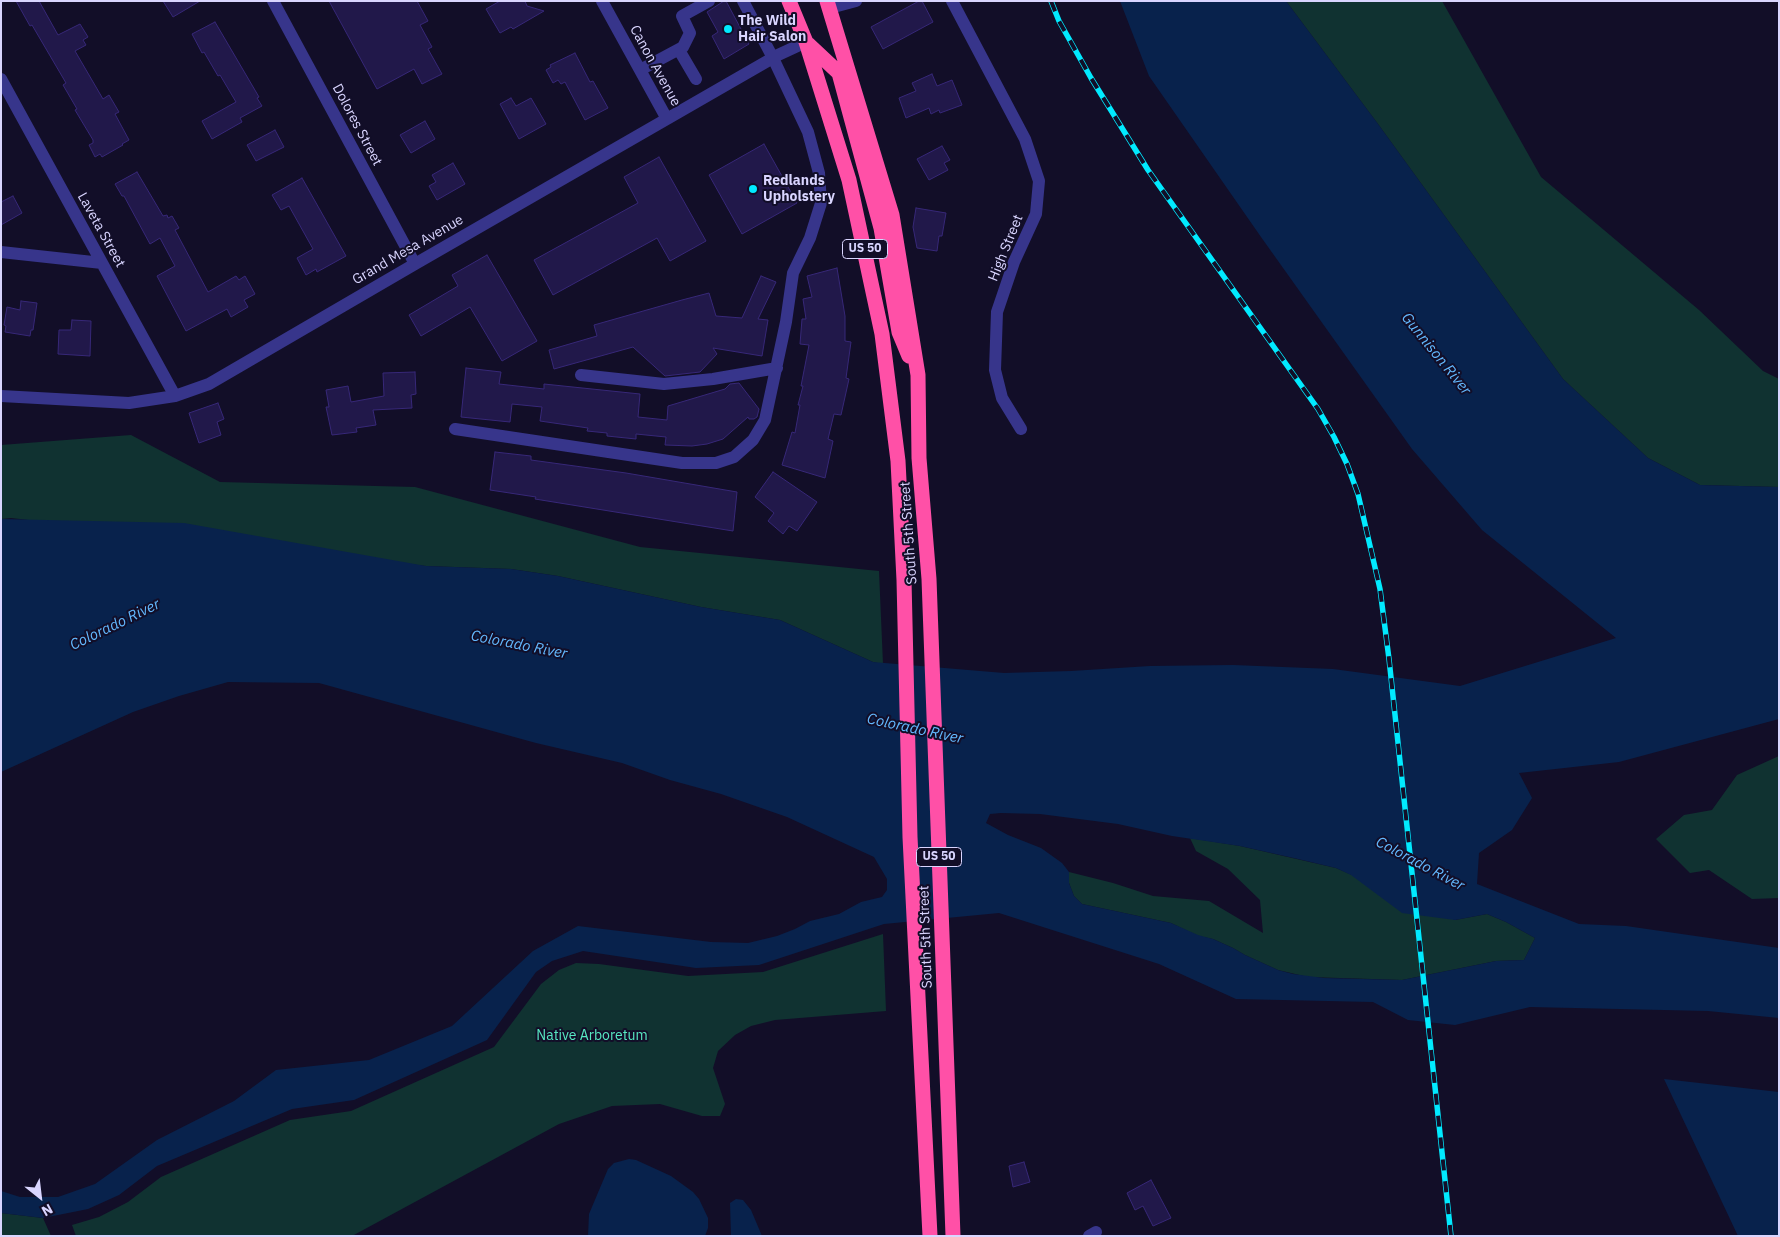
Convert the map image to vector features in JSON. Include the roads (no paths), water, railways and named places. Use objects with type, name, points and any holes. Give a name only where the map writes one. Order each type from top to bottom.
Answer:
[{"type":"highway","name":"US 50","points":[[788,1],[806,42]]},
{"type":"highway","name":"US 50","points":[[825,4],[892,215],[918,375]]},
{"type":"highway","points":[[806,42],[839,74],[881,228],[899,332],[918,375]]},
{"type":"highway","name":"South 5th Street","points":[[806,42],[849,180],[864,243],[882,334],[898,461],[904,580],[910,837],[930,1236]]},
{"type":"highway","name":"South 5th Street","points":[[918,375],[920,458],[929,579],[953,1236]]},
{"type":"street","name":"Dolores Street","points":[[273,1],[414,264]]},
{"type":"street","name":"Canon Avenue","points":[[602,1],[667,118]]},
{"type":"street","points":[[640,70],[683,47],[690,33],[682,16],[709,1]]},
{"type":"street","points":[[456,429],[682,463],[716,463],[734,456],[753,440],[765,420],[777,368],[794,273],[810,238],[821,202],[818,172],[808,132],[773,58],[742,1]]},
{"type":"street","points":[[825,4],[856,1]]},
{"type":"street","name":"High Street","points":[[952,1],[1025,139],[1039,181],[1036,214],[1014,262],[998,312],[995,370],[1002,398],[1021,429]]},
{"type":"street","name":"Grand Mesa Avenue","points":[[1,396],[129,403],[175,396],[209,384],[667,118],[773,58],[806,42]]},
{"type":"street","points":[[679,50],[696,79]]},
{"type":"street","name":"Laveta Street","points":[[1,79],[175,396]]},
{"type":"street","points":[[1,252],[102,263]]},
{"type":"street","points":[[581,375],[664,384],[713,379],[777,368]]},
{"type":"water","points":[[1120,1],[1286,1],[1378,124],[1563,379],[1648,458],[1700,485],[1779,487],[1779,719],[1619,762],[1519,773],[1532,798],[1512,830],[1479,853],[1477,884],[1579,924],[1626,926],[1779,948],[1779,1018],[1708,1011],[1530,1007],[1455,1025],[1408,1020],[1373,1002],[1236,999],[1159,964],[999,913],[884,924],[759,965],[696,968],[583,951],[552,961],[536,972],[487,1040],[354,1100],[292,1109],[157,1166],[119,1195],[88,1209],[43,1218],[1,1213],[1,1191],[20,1197],[58,1197],[95,1184],[157,1140],[234,1101],[276,1070],[369,1060],[452,1026],[533,951],[578,926],[711,942],[748,943],[777,936],[810,921],[839,914],[861,902],[882,897],[887,890],[887,879],[874,857],[787,817],[721,794],[670,780],[622,763],[536,743],[319,683],[228,682],[133,712],[1,772],[1,519],[184,523],[426,566],[511,569],[558,576],[701,607],[780,620],[873,662],[1004,673],[1150,666],[1233,665],[1333,669],[1460,686],[1616,638],[1482,530],[1412,449],[1149,76]],"holes":[[[990,814],[1040,814],[1118,824],[1172,836],[1240,846],[1336,868],[1351,875],[1402,913],[1455,920],[1487,914],[1535,938],[1524,960],[1496,961],[1402,980],[1324,978],[1293,974],[1278,970],[1213,939],[1198,935],[1171,923],[1082,904],[1074,896],[1069,883],[1069,872],[1062,863],[1041,848],[1008,835],[986,823]]]},
{"type":"water","points":[[1664,1079],[1779,1092],[1779,1236],[1738,1236]]},
{"type":"water","points":[[629,1159],[636,1160],[671,1176],[693,1192],[699,1199],[708,1218],[708,1228],[705,1236],[588,1236],[589,1214],[608,1169],[614,1163]]},
{"type":"water","points":[[736,1199],[743,1200],[751,1210],[762,1236],[731,1236],[730,1203]]},
{"type":"railway","points":[[1051,1],[1059,21],[1091,78],[1148,170],[1318,409],[1347,464],[1358,494],[1380,589],[1389,659],[1451,1236]]},
{"type":"place","name":"The Wild Hair Salon","points":[[728,29]]},
{"type":"place","name":"Redlands Upholstery","points":[[753,189]]},
{"type":"water label","name":"Gunnison River","points":[[1436,354]]},
{"type":"water label","name":"Colorado River","points":[[115,625]]},
{"type":"water label","name":"Colorado River","points":[[519,645]]},
{"type":"water label","name":"Colorado River","points":[[915,729]]},
{"type":"water label","name":"Colorado River","points":[[1420,864]]},
{"type":"park label","name":"Native Arboretum","points":[[592,1036]]}]
